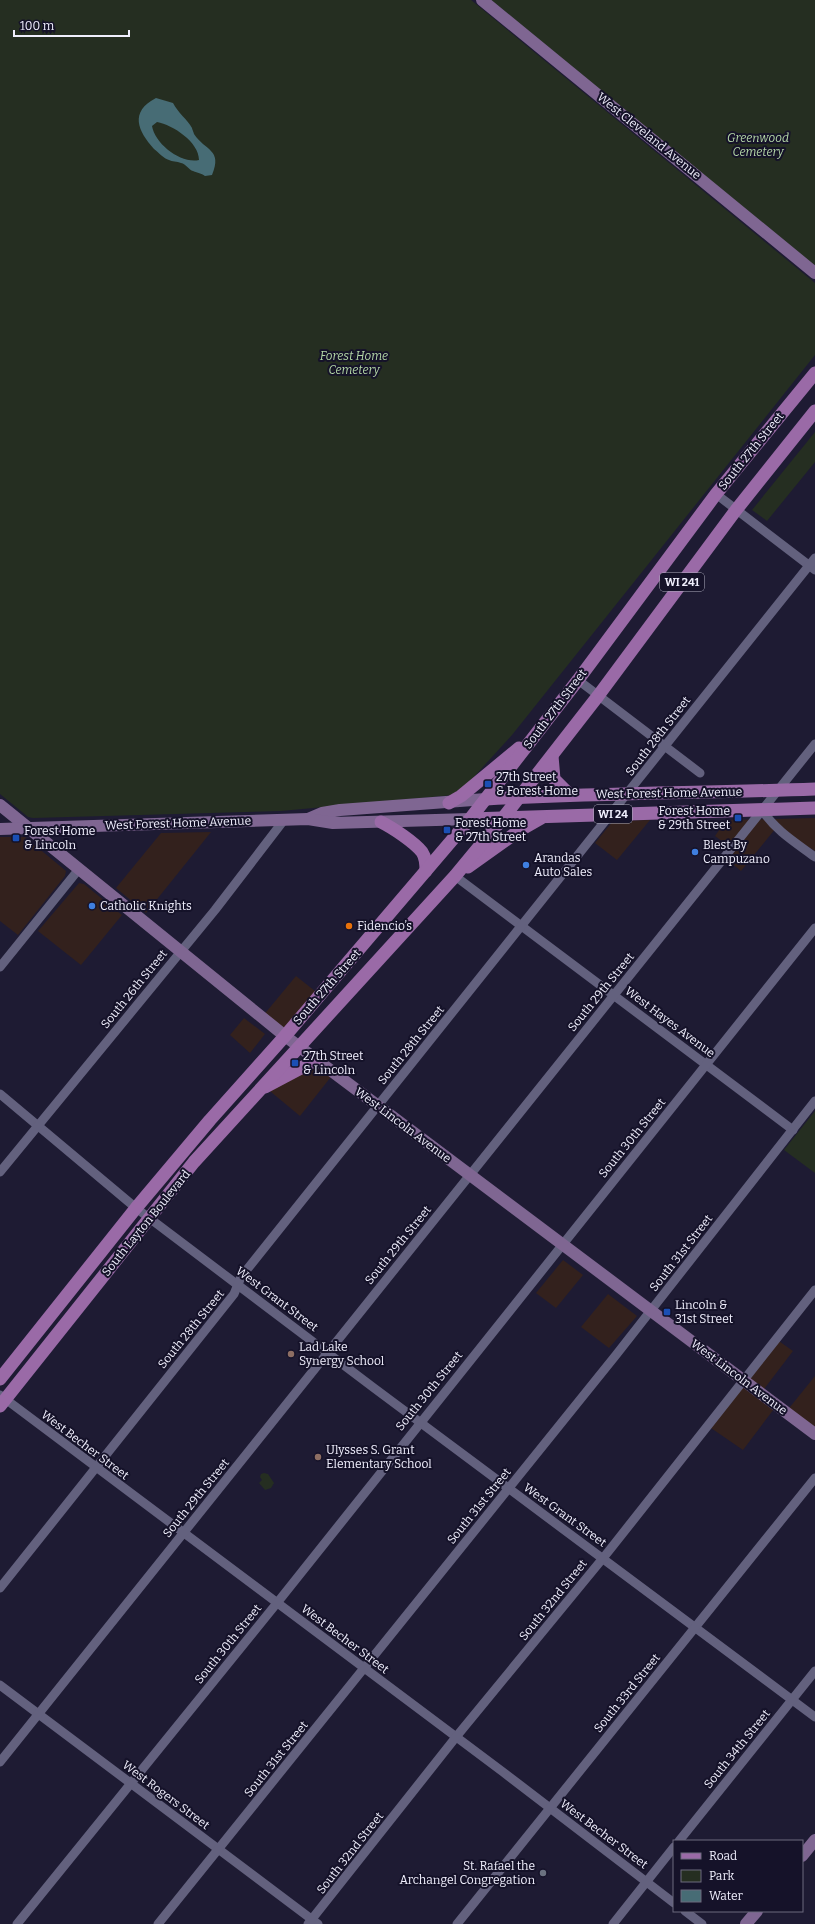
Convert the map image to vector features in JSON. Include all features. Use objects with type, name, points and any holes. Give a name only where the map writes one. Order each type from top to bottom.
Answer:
[{"type":"main road","name":"West Cleveland Avenue","points":[[482,0],[815,273]]},
{"type":"main road","name":"South 27th Street","points":[[285,1036],[486,799],[578,680],[716,494],[815,373]]},
{"type":"main road","name":"South 27th Street","points":[[299,1046],[455,876],[503,818],[598,696],[736,510],[815,411]]},
{"type":"main road","points":[[449,803],[461,796],[536,734]]},
{"type":"main road","points":[[552,756],[554,779],[570,795]]},
{"type":"main road","name":"West Forest Home Avenue","points":[[308,819],[322,813],[340,810],[519,797],[815,789]]},
{"type":"main road","name":"West Lincoln Avenue","points":[[0,805],[180,952],[316,1060],[650,1312],[815,1434]]},
{"type":"main road","name":"West Forest Home Avenue","points":[[0,829],[308,819],[333,823],[381,822],[815,808]]},
{"type":"main road","points":[[455,876],[520,830],[543,817]]},
{"type":"main road","points":[[381,822],[391,827],[419,849],[426,860],[426,871]]},
{"type":"main road","name":"South Layton Boulevard","points":[[0,1379],[136,1208],[210,1120],[285,1036]]},
{"type":"main road","name":"South Layton Boulevard","points":[[2,1400],[194,1162],[299,1046]]},
{"type":"main road","points":[[258,1091],[316,1060]]},
{"type":"main road","points":[[803,1855],[815,1840]]},
{"type":"main road","points":[[746,1924],[756,1912]]},
{"type":"street","points":[[716,494],[736,510],[813,564]]},
{"type":"street","name":"South 28th Street","points":[[0,1588],[234,1294],[242,1277],[611,814],[813,564]]},
{"type":"street","points":[[578,680],[700,773]]},
{"type":"street","name":"South 29th Street","points":[[0,1762],[815,744]]},
{"type":"street","points":[[762,810],[776,828],[815,857]]},
{"type":"street","name":"South 26th Street","points":[[0,1172],[180,952],[284,820]]},
{"type":"street","points":[[0,967],[79,869]]},
{"type":"street","name":"West Hayes Avenue","points":[[455,876],[793,1130]]},
{"type":"street","name":"South 30th Street","points":[[17,1924],[277,1603],[815,928]]},
{"type":"street","name":"West Grant Street","points":[[0,1094],[136,1208],[815,1717]]},
{"type":"street","name":"South 31st Street","points":[[158,1924],[650,1312],[815,1101]]},
{"type":"street","name":"South 32nd Street","points":[[313,1923],[456,1737],[603,1558],[815,1290]]},
{"type":"street","name":"West Becher Street","points":[[2,1400],[95,1467],[364,1668],[673,1902]]},
{"type":"street","name":"South 33rd Street","points":[[457,1924],[815,1478]]},
{"type":"street","name":"South 34th Street","points":[[680,1840],[815,1671]]},
{"type":"street","name":"West Rogers Street","points":[[0,1685],[219,1849],[313,1923]]},
{"type":"street","points":[[613,1924],[673,1848]]},
{"type":"street","points":[[686,1912],[702,1924]]},
{"type":"shaded area","points":[[815,818],[815,851],[776,828],[741,871],[724,857],[731,848],[715,836],[726,820]]},
{"type":"shaded area","points":[[650,820],[617,860],[595,843],[613,821]]},
{"type":"shaded area","points":[[211,832],[146,913],[116,888],[161,833]]},
{"type":"shaded area","points":[[0,837],[25,837],[66,871],[65,876],[18,935],[0,921]]},
{"type":"shaded area","points":[[79,883],[84,884],[122,915],[81,965],[38,931]]},
{"type":"shaded area","points":[[296,976],[320,995],[285,1036],[262,1017]]},
{"type":"shaded area","points":[[244,1018],[265,1034],[250,1053],[230,1035]]},
{"type":"shaded area","points":[[316,1060],[334,1073],[300,1116],[265,1087]]},
{"type":"shaded area","points":[[563,1260],[583,1275],[556,1308],[536,1293]]},
{"type":"shaded area","points":[[608,1294],[637,1316],[609,1348],[581,1327]]},
{"type":"shaded area","points":[[776,1339],[793,1351],[761,1393],[777,1405],[743,1450],[708,1426]]},
{"type":"shaded area","points":[[815,1376],[815,1434],[786,1412]]},
{"type":"green space","name":"Forest Home Cemetery","points":[[0,0],[471,0],[815,283],[815,355],[512,735],[461,791],[453,795],[281,811],[33,818],[28,817],[0,794]]},
{"type":"green space","name":"Greenwood Cemetery","points":[[491,0],[815,0],[815,266]]},
{"type":"green space","points":[[815,432],[815,462],[767,521],[752,510]]},
{"type":"green space","points":[[815,1111],[815,1173],[784,1150]]},
{"type":"green space","points":[[261,1474],[268,1474],[274,1483],[271,1488],[265,1490],[259,1483],[262,1480],[260,1477]]},
{"type":"water","points":[[156,98],[173,103],[190,125],[198,140],[214,155],[215,166],[212,175],[205,176],[183,164],[165,158],[154,149],[140,129],[139,122],[139,116],[142,109]],"holes":[[[157,122],[184,135],[195,147],[199,160],[184,159],[163,146],[154,133],[152,126]]]},
{"type":"place","name":"27th Street & Forest Home","points":[[488,784]]},
{"type":"place","name":"Forest Home & 29th Street","points":[[738,818]]},
{"type":"place","name":"Forest Home & 27th Street","points":[[447,830]]},
{"type":"place","name":"Forest Home & Lincoln","points":[[16,838]]},
{"type":"place","name":"Blest By Campuzano","points":[[695,852]]},
{"type":"place","name":"Arandas Auto Sales","points":[[526,865]]},
{"type":"place","name":"Catholic Knights","points":[[92,906]]},
{"type":"place","name":"Fidencio’s","points":[[349,926]]},
{"type":"place","name":"27th Street & Lincoln","points":[[295,1063]]},
{"type":"place","name":"Lincoln & 31st Street","points":[[667,1312]]},
{"type":"place","name":"Lad Lake Synergy School","points":[[291,1354]]},
{"type":"place","name":"Ulysses S. Grant Elementary School","points":[[318,1457]]},
{"type":"place","name":"St. Rafael the Archangel Congregation","points":[[543,1873]]}]
